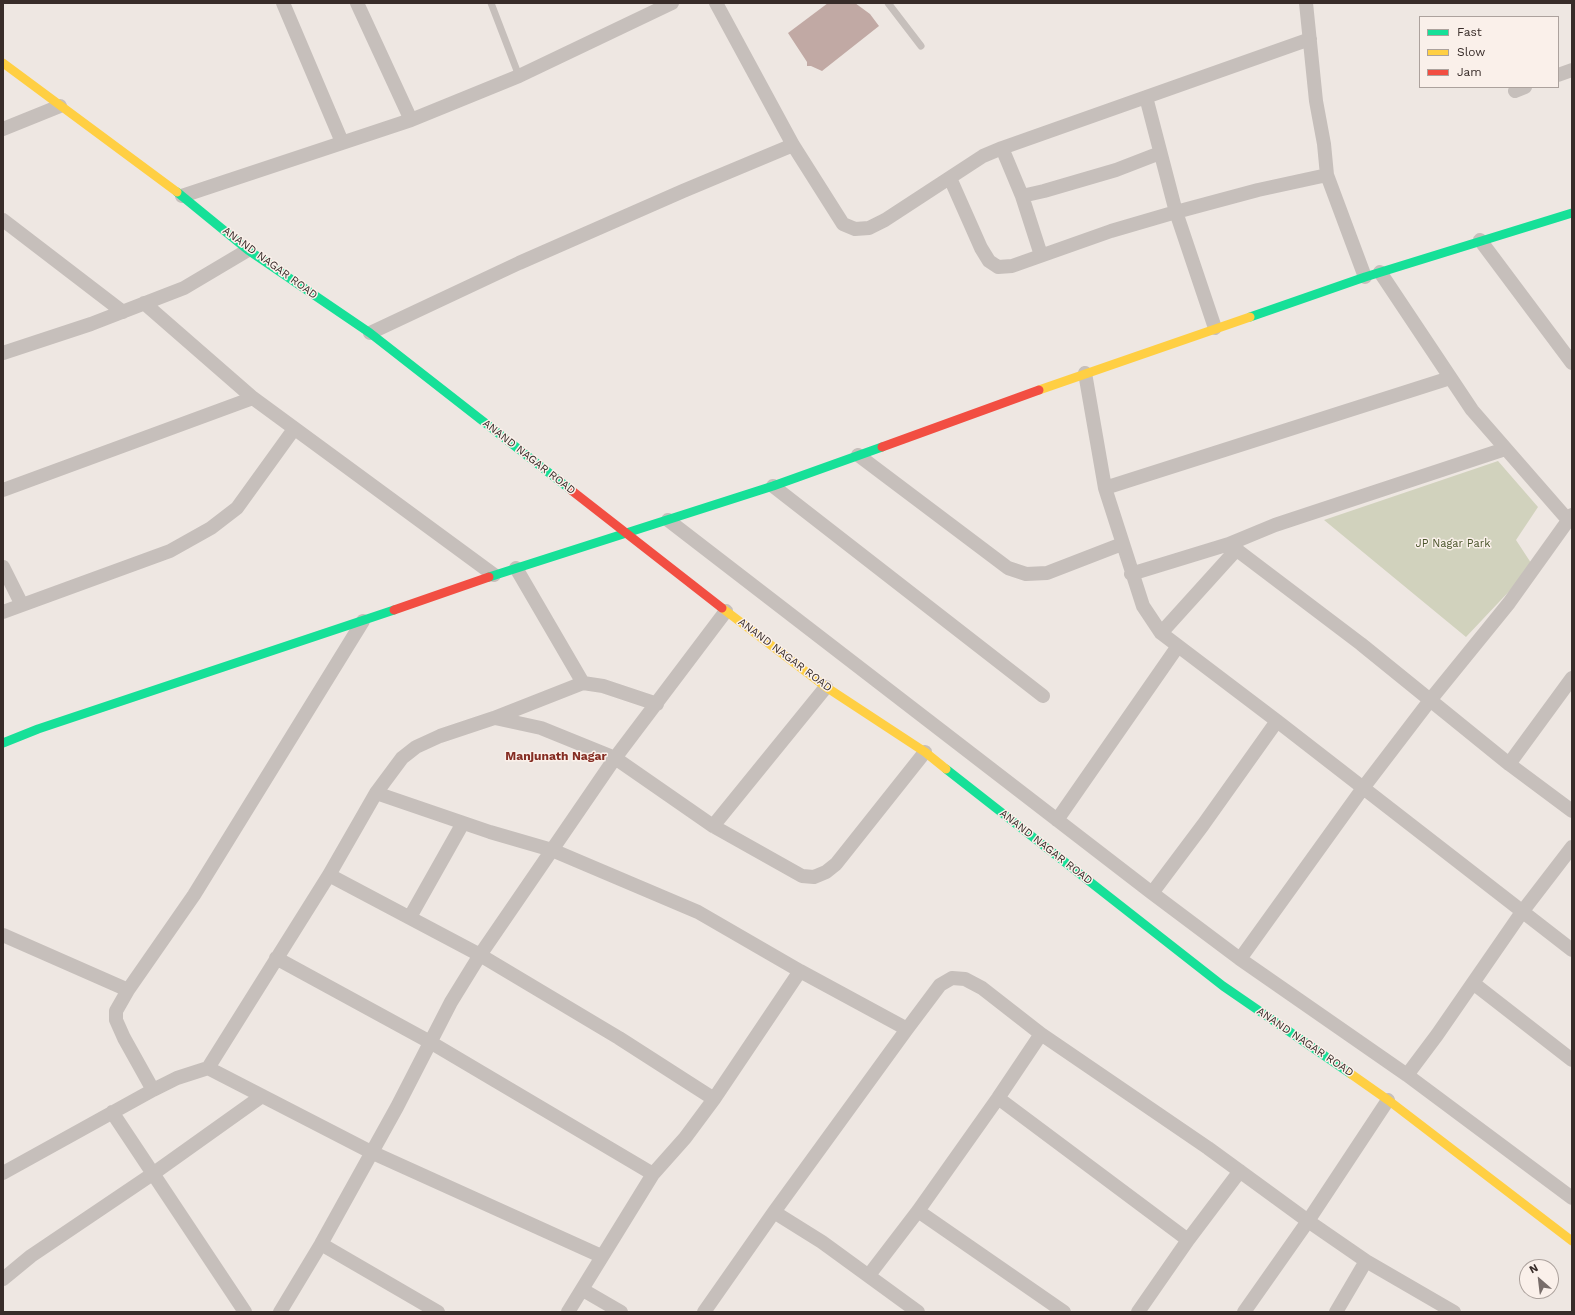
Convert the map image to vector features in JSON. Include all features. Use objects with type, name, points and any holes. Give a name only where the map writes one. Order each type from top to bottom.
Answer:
[{"type":"street","points":[[283,3],[342,142]]},
{"type":"street","points":[[357,3],[411,120]]},
{"type":"street","points":[[182,196],[411,120],[519,76],[672,3]]},
{"type":"street","points":[[716,3],[793,145],[843,224],[855,229],[870,228],[885,220],[983,156],[1002,148],[1310,39]]},
{"type":"street","points":[[1306,3],[1316,101],[1324,144],[1327,175],[1364,277]]},
{"type":"street","name":"ANAND NAGAR ROAD","points":[[3,63],[182,196],[248,250],[370,333],[726,611],[826,687],[925,752],[1223,986],[1388,1100],[1572,1241]]},
{"type":"street","points":[[1559,75],[1572,70]]},
{"type":"street","points":[[1146,97],[1176,212],[1215,328]]},
{"type":"street","points":[[3,129],[60,106]]},
{"type":"street","points":[[370,333],[519,263],[793,145]]},
{"type":"street","points":[[1002,148],[1022,196],[1041,255]]},
{"type":"street","points":[[1022,196],[1116,170],[1160,153]]},
{"type":"street","points":[[950,178],[981,248],[989,261],[998,266],[1012,266],[1111,231],[1176,212],[1258,190],[1327,175]]},
{"type":"street","points":[[3,743],[38,729],[363,621],[494,575],[627,534],[773,486],[1085,373],[1364,277],[1572,212]]},
{"type":"street","points":[[3,220],[123,312]]},
{"type":"street","points":[[1480,240],[1567,347],[1572,363]]},
{"type":"street","points":[[3,353],[123,312],[184,288],[248,250]]},
{"type":"street","points":[[1240,958],[1363,788],[1431,699],[1509,604],[1570,518],[1505,449],[1472,410],[1380,272]]},
{"type":"street","points":[[144,303],[253,398],[494,575]]},
{"type":"street","points":[[1085,373],[1105,488],[1131,574],[1143,606],[1160,633],[1277,720],[1572,950]]},
{"type":"street","points":[[1105,488],[1450,378]]},
{"type":"street","points":[[3,490],[253,398]]},
{"type":"street","points":[[3,612],[170,551],[211,528],[237,508],[294,429]]},
{"type":"street","points":[[1131,574],[1233,546],[1275,525],[1505,449]]},
{"type":"street","points":[[858,454],[1008,568],[1026,574],[1047,572],[1122,544]]},
{"type":"street","points":[[773,486],[1043,696]]},
{"type":"street","points":[[668,520],[838,653],[1152,893],[1240,958],[1407,1076],[1572,1198]]},
{"type":"street","points":[[1160,633],[1233,546]]},
{"type":"street","points":[[1233,546],[1431,699],[1509,764],[1572,811]]},
{"type":"street","points":[[3,568],[22,605]]},
{"type":"street","points":[[516,568],[583,683]]},
{"type":"street","points":[[280,1312],[397,1108],[451,1002],[480,955],[616,758],[726,611]]},
{"type":"street","points":[[153,1090],[124,1038],[116,1020],[116,1011],[128,990],[194,895],[363,621]]},
{"type":"street","points":[[1057,820],[1178,646]]},
{"type":"street","points":[[1509,764],[1572,678]]},
{"type":"street","points":[[3,1173],[153,1090],[177,1078],[208,1068],[276,958],[330,875],[376,793],[402,758],[416,747],[440,736],[494,718],[583,683],[603,686],[657,704]]},
{"type":"street","points":[[713,826],[826,687]]},
{"type":"street","points":[[494,718],[541,728],[616,758],[713,826],[802,876],[814,877],[826,872],[836,864],[925,752]]},
{"type":"street","points":[[1152,893],[1203,825],[1277,720]]},
{"type":"street","points":[[376,793],[463,823],[552,850],[698,912],[800,971],[907,1029]]},
{"type":"street","points":[[410,917],[463,823]]},
{"type":"street","points":[[1407,1076],[1522,912],[1572,847]]},
{"type":"street","points":[[330,875],[480,955],[619,1038],[714,1099]]},
{"type":"street","points":[[3,935],[128,990]]},
{"type":"street","points":[[276,958],[430,1042],[652,1174]]},
{"type":"street","points":[[568,1312],[583,1290],[601,1256],[652,1174],[685,1138],[714,1099],[800,971]]},
{"type":"street","points":[[708,1310],[774,1212],[907,1029],[940,985],[952,978],[966,979],[982,988],[1041,1034],[1240,1171],[1366,1261],[1454,1312]]},
{"type":"street","points":[[1473,983],[1572,1060]]},
{"type":"street","points":[[869,1275],[918,1211],[998,1098],[1041,1034]]},
{"type":"street","points":[[208,1068],[371,1152],[601,1256]]},
{"type":"street","points":[[3,1279],[31,1256],[154,1173],[262,1096]]},
{"type":"street","points":[[998,1098],[1188,1240]]},
{"type":"street","points":[[1244,1312],[1308,1221],[1388,1100]]},
{"type":"street","points":[[112,1112],[245,1312]]},
{"type":"street","points":[[1138,1312],[1188,1240],[1240,1171]]},
{"type":"street","points":[[918,1211],[1064,1312]]},
{"type":"street","points":[[774,1212],[822,1242],[918,1312]]},
{"type":"street","points":[[320,1244],[438,1312]]},
{"type":"street","points":[[1336,1312],[1366,1261]]},
{"type":"street","points":[[583,1290],[621,1312]]},
{"type":"lane","points":[[491,3],[519,76]]},
{"type":"lane","points":[[888,3],[921,46]]},
{"type":"green space","name":"JP Nagar Park","points":[[1498,461],[1538,507],[1516,540],[1533,566],[1466,637],[1324,520]]},
{"type":"building","points":[[828,3],[855,3],[870,14],[879,26],[822,71],[811,66],[807,66],[807,62],[788,33]]},
{"type":"traffic: fast","points":[[177,192],[248,250],[370,333],[571,490]]},
{"type":"traffic: fast","points":[[1250,317],[1365,277],[1572,213]]},
{"type":"traffic: fast","points":[[489,577],[773,486],[882,447]]},
{"type":"traffic: fast","points":[[3,743],[38,729],[394,610]]},
{"type":"traffic: fast","points":[[946,769],[1223,986],[1351,1074]]},
{"type":"traffic: slow","points":[[3,63],[177,192]]},
{"type":"traffic: slow","points":[[1039,390],[1250,317]]},
{"type":"traffic: slow","points":[[722,608],[826,687],[925,752],[946,769]]},
{"type":"traffic: slow","points":[[1351,1074],[1388,1100],[1572,1241]]},
{"type":"traffic: jam","points":[[882,447],[1039,390]]},
{"type":"traffic: jam","points":[[571,490],[722,608]]},
{"type":"traffic: jam","points":[[394,610],[489,577]]},
{"type":"district","name":"Manjunath Nagar","points":[[556,756]]}]
